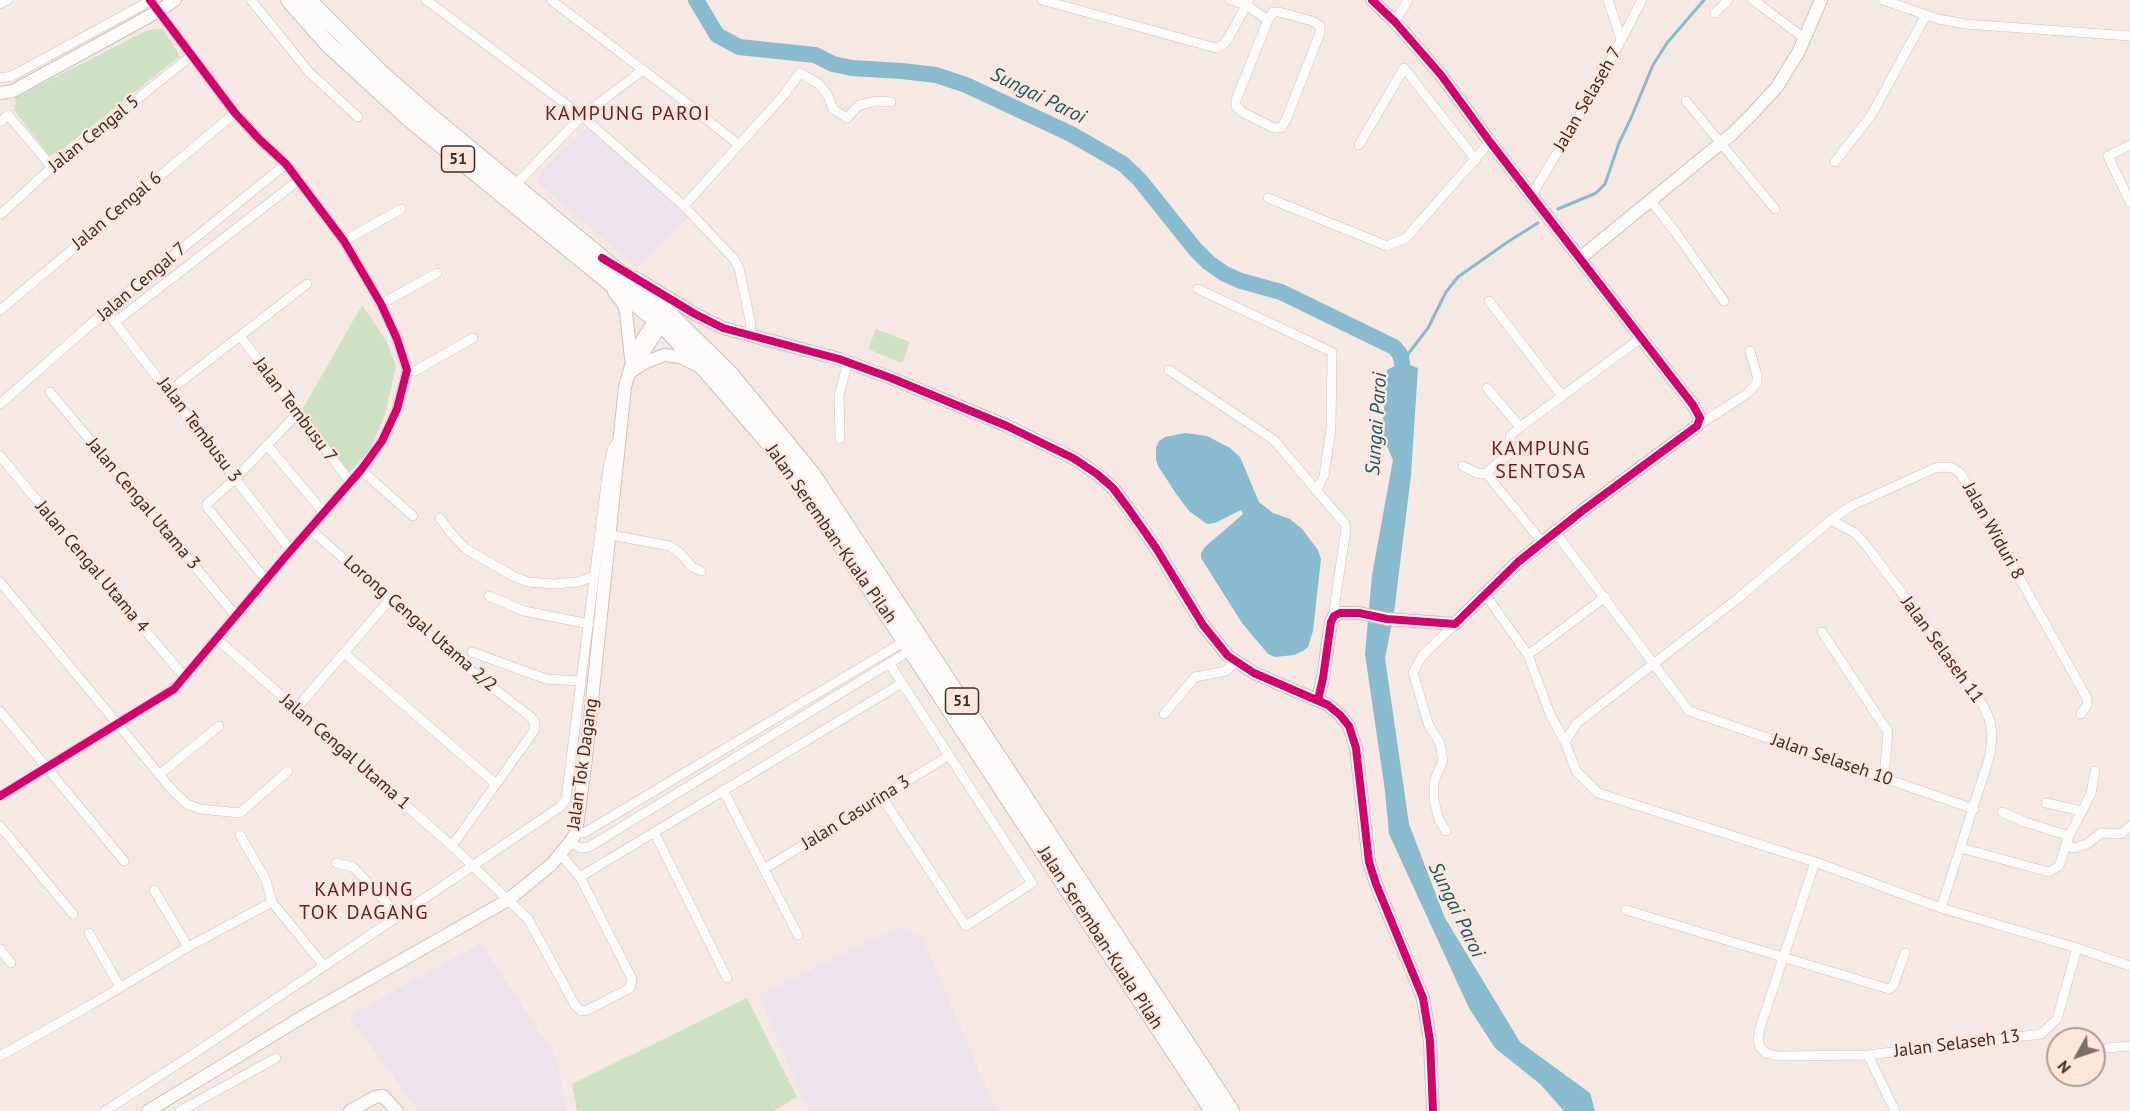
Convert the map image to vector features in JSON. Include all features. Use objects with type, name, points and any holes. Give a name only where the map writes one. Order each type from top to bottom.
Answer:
[{"type":"highway","name":"Jalan Seremban-Kuala Pilah","points":[[290,0],[328,45],[368,83],[412,121],[510,191]]},
{"type":"highway","name":"Jalan Seremban-Kuala Pilah","points":[[308,0],[380,72],[510,191],[731,375],[812,474],[1231,1111]]},
{"type":"highway","name":"Jalan Seremban-Kuala Pilah","points":[[661,319],[781,457],[799,482],[1213,1111]]},
{"type":"street","points":[[0,4],[8,0]]},
{"type":"street","points":[[0,78],[12,76],[150,0],[235,113],[286,164],[344,241],[381,304],[397,339],[406,370],[397,409],[382,441],[362,470],[291,550],[185,678],[174,689],[0,796]]},
{"type":"street","points":[[0,93],[13,91],[175,0]]},
{"type":"street","points":[[251,0],[309,72],[358,117]]},
{"type":"street","points":[[426,0],[582,116],[684,206],[734,259],[739,268],[751,325],[750,334]]},
{"type":"street","points":[[551,0],[739,145]]},
{"type":"street","points":[[1042,0],[1216,48],[1223,45],[1229,37],[1248,2]]},
{"type":"street","points":[[1230,0],[1248,2],[1268,20]]},
{"type":"street","points":[[1372,0],[1395,22],[1441,75],[1531,196],[1693,405],[1700,418],[1697,426]]},
{"type":"street","points":[[1395,22],[1408,0]]},
{"type":"street","points":[[1608,0],[1621,39]]},
{"type":"street","name":"Jalan Selaseh 7","points":[[1531,196],[1595,90],[1642,0]]},
{"type":"street","points":[[1715,13],[1728,0]]},
{"type":"street","points":[[1753,0],[1804,38]]},
{"type":"street","points":[[1580,258],[1720,144],[1777,87],[1804,38],[1821,0]]},
{"type":"street","points":[[1883,0],[1926,15],[1966,24],[2130,36]]},
{"type":"street","points":[[1273,12],[1280,12],[1312,21],[1320,26],[1320,33],[1287,120],[1281,128],[1274,128],[1236,106],[1236,100],[1268,20],[1273,12]]},
{"type":"street","points":[[1834,162],[1872,114],[1926,15]]},
{"type":"street","name":"Jalan Cengal 5","points":[[0,215],[52,167],[191,56]]},
{"type":"street","points":[[1359,145],[1404,68],[1476,159]]},
{"type":"street","points":[[510,191],[582,116],[643,70]]},
{"type":"street","points":[[684,206],[783,96],[800,73],[819,84],[828,96],[833,109],[847,118],[859,105],[878,101],[891,102]]},
{"type":"street","points":[[1686,101],[1775,209]]},
{"type":"street","name":"Jalan Cengal 6","points":[[0,310],[235,113]]},
{"type":"street","points":[[0,122],[8,116],[52,167]]},
{"type":"street","points":[[1268,198],[1387,246],[1406,238],[1490,142]]},
{"type":"street","points":[[2130,145],[2108,156],[2130,202]]},
{"type":"street","name":"Jalan Cengal 7","points":[[0,404],[106,311],[286,164]]},
{"type":"street","points":[[115,322],[299,180]]},
{"type":"street","points":[[1651,201],[1724,301]]},
{"type":"street","points":[[344,241],[401,209]]},
{"type":"street","points":[[598,264],[723,328],[848,362],[1007,426],[1073,458],[1113,488],[1156,548],[1220,649],[1234,662],[1328,705],[1340,715],[1349,726],[1356,748],[1370,862],[1376,884],[1415,975],[1427,1015],[1433,1111]]},
{"type":"street","points":[[598,264],[623,303],[626,312],[631,369],[664,355],[680,357],[703,368]]},
{"type":"street","points":[[381,304],[437,273]]},
{"type":"street","points":[[169,391],[307,284]]},
{"type":"street","points":[[1198,289],[1332,352],[1331,428],[1324,476],[1316,491]]},
{"type":"street","points":[[1489,301],[1562,396]]},
{"type":"street","name":"Jalan Tembusu 3","points":[[106,311],[291,550]]},
{"type":"street","name":"Jalan Tok Dagang","points":[[148,1111],[309,1013],[508,900],[561,855],[573,838],[584,778],[624,398],[631,369],[642,355],[661,319]]},
{"type":"street","name":"Jalan Tembusu 7","points":[[240,336],[351,483]]},
{"type":"street","points":[[406,370],[415,370],[473,338]]},
{"type":"street","points":[[1463,466],[1479,474],[1486,473],[1510,453],[1510,436],[1520,427],[1641,338]]},
{"type":"street","points":[[1446,831],[1439,820],[1434,801],[1434,781],[1443,760],[1440,743],[1429,726],[1413,673],[1422,656],[1542,542],[1697,426],[1748,393],[1757,383],[1750,351]]},
{"type":"street","points":[[840,439],[839,395],[848,362]]},
{"type":"street","points":[[1169,370],[1274,440],[1345,524],[1334,616],[1317,700]]},
{"type":"street","points":[[1487,388],[1520,427]]},
{"type":"street","name":"Jalan Cengal Utama 3","points":[[50,392],[236,616]]},
{"type":"street","points":[[266,580],[207,507],[210,500],[235,478],[298,413]]},
{"type":"street","points":[[105,1111],[398,915],[551,816],[561,807],[566,799],[608,468],[612,450],[620,438]]},
{"type":"street","points":[[267,445],[324,513]]},
{"type":"street","name":"Jalan Cengal Utama 4","points":[[0,456],[185,678]]},
{"type":"street","name":"Jalan Widuri 8","points":[[1565,742],[1577,723],[1736,600],[1831,520],[1851,506],[1935,468],[1944,467],[1953,468],[1961,474],[2087,698],[2087,705],[2081,714]]},
{"type":"street","points":[[362,470],[413,516]]},
{"type":"street","points":[[1486,473],[1542,542]]},
{"type":"street","points":[[440,518],[465,549],[528,582],[554,584],[578,582],[594,576]]},
{"type":"street","name":"Jalan Selaseh 11","points":[[1831,520],[1855,533],[1865,544],[1946,652],[1984,707],[1990,721],[1992,735],[1990,755],[1941,908]]},
{"type":"street","name":"Lorong Cengal Utama 2/2","points":[[310,529],[466,667],[531,717],[535,723],[534,731],[496,784]]},
{"type":"street","points":[[1555,532],[1654,664]]},
{"type":"street","points":[[611,535],[670,546],[681,554],[692,567],[701,571]]},
{"type":"street","points":[[0,582],[159,775],[187,804],[200,809],[240,813],[288,771]]},
{"type":"street","points":[[1485,594],[1528,655],[1550,714],[1565,742],[1576,771],[1598,793],[1815,862],[1941,908],[2130,966]]},
{"type":"street","points":[[489,596],[524,611],[589,624]]},
{"type":"street","points":[[1528,655],[1605,597]]},
{"type":"street","points":[[296,709],[390,599]]},
{"type":"street","points":[[1334,616],[1340,613],[1359,613],[1387,619],[1455,624]]},
{"type":"street","points":[[1822,632],[1888,732],[1884,778]]},
{"type":"street","name":"Jalan Cengal Utama 1","points":[[217,639],[452,846],[528,919],[575,1005],[581,1011],[588,1010],[630,988],[632,980],[580,877],[561,855]]},
{"type":"street","points":[[908,646],[889,663],[588,847],[580,848],[573,838],[908,646]]},
{"type":"street","points":[[472,652],[546,679],[581,681]]},
{"type":"street","points":[[344,653],[496,784],[452,846]]},
{"type":"street","points":[[1164,714],[1195,677],[1226,671],[1234,662]]},
{"type":"street","points":[[882,797],[966,926],[1032,883],[889,663]]},
{"type":"street","name":"Jalan Selaseh 10","points":[[1654,664],[1689,711],[1974,809]]},
{"type":"street","points":[[580,877],[902,682]]},
{"type":"street","points":[[0,711],[124,861]]},
{"type":"street","points":[[159,775],[219,726]]},
{"type":"street","name":"Jalan Casurina 3","points":[[764,870],[948,756]]},
{"type":"street","points":[[1961,848],[2049,872],[2060,866],[2068,836],[2091,795],[2095,771]]},
{"type":"street","points":[[723,790],[798,934]]},
{"type":"street","points":[[2046,803],[2082,811]]},
{"type":"street","points":[[2002,812],[2068,836]]},
{"type":"street","points":[[0,826],[73,914]]},
{"type":"street","points":[[2066,846],[2075,848],[2087,844],[2101,833],[2126,834],[2130,826]]},
{"type":"street","points":[[654,832],[727,978]]},
{"type":"street","points":[[240,834],[266,880],[272,902],[324,966]]},
{"type":"street","points":[[1784,956],[1815,862]]},
{"type":"street","points":[[336,863],[353,867],[398,915]]},
{"type":"street","points":[[154,890],[188,947]]},
{"type":"street","points":[[0,1056],[188,947],[272,902]]},
{"type":"street","points":[[1626,910],[1889,989],[1893,986],[1905,953]]},
{"type":"street","points":[[89,933],[120,987]]},
{"type":"street","name":"Jalan Selaseh 13","points":[[1784,956],[1758,1038],[1760,1047],[1766,1053],[1777,1056],[1868,1055],[2041,1034],[2057,1018],[2077,948]]},
{"type":"street","points":[[0,949],[11,963]]},
{"type":"street","points":[[2108,1048],[2130,1046]]},
{"type":"street","points":[[1868,1055],[1895,1111]]},
{"type":"street","points":[[180,1111],[276,1058]]},
{"type":"street","points":[[194,1085],[202,1099]]},
{"type":"street","points":[[350,1111],[375,1097],[383,1096],[393,1106]]},
{"type":"shaded area","points":[[589,126],[689,216],[637,268],[537,182],[543,169]]},
{"type":"shaded area","points":[[899,927],[922,937],[996,1111],[811,1111],[802,1097],[759,995]]},
{"type":"shaded area","points":[[481,943],[558,1061],[566,1111],[418,1111],[349,1016]]},
{"type":"green space","points":[[163,29],[180,56],[63,149],[49,156],[14,110],[16,97],[148,30]]},
{"type":"green space","points":[[362,305],[386,340],[396,366],[385,415],[370,450],[349,473],[302,410]]},
{"type":"green space","points":[[876,329],[910,342],[902,363],[868,349]]},
{"type":"green space","points":[[747,998],[797,1097],[774,1111],[577,1111],[572,1084]]},
{"type":"water","points":[[1402,362],[1418,368],[1411,475],[1394,613],[1385,658],[1409,824],[1445,918],[1520,1042],[1590,1093],[1595,1111],[1564,1111],[1540,1084],[1495,1048],[1469,1008],[1389,834],[1365,654],[1372,575],[1393,460],[1382,435],[1387,370]]},
{"type":"water","points":[[1185,433],[1207,436],[1230,448],[1240,457],[1259,502],[1273,513],[1290,519],[1302,529],[1318,550],[1321,559],[1313,631],[1308,647],[1303,651],[1294,655],[1275,657],[1268,654],[1242,623],[1201,558],[1205,547],[1243,514],[1241,510],[1215,523],[1207,524],[1189,511],[1177,495],[1158,466],[1156,447],[1165,437]]},
{"type":"waterway","name":"Sungai Paroi","points":[[696,0],[717,35],[739,47],[815,55],[833,64],[852,68],[936,75],[966,85],[1071,134],[1123,164],[1139,179],[1195,249],[1225,274],[1281,292],[1394,347],[1400,354],[1403,383]]},
{"type":"waterway","points":[[1558,209],[1596,193],[1605,184],[1619,143],[1653,65],[1667,43],[1704,0]]},
{"type":"waterway","points":[[1402,362],[1428,328],[1446,292],[1458,277],[1538,223]]},
{"type":"cycle path","points":[[0,796],[174,689],[361,470],[382,441],[397,409],[407,370],[397,339],[381,304],[344,241],[286,164],[235,113],[150,0]]},
{"type":"cycle path","points":[[1318,700],[1331,622],[1334,616],[1340,613],[1359,613],[1387,619],[1455,624],[1518,562],[1582,511],[1697,426],[1700,418],[1693,405],[1441,75],[1395,22],[1372,0]]},
{"type":"cycle path","points":[[602,258],[695,314],[723,328],[839,359],[891,378],[1007,426],[1073,458],[1113,488],[1156,548],[1203,625],[1228,656],[1254,673],[1328,705],[1340,715],[1349,726],[1356,748],[1369,862],[1423,998],[1430,1041],[1433,1111]]},
{"type":"district","name":"KAMPUNG PAROI","points":[[628,114]]},
{"type":"district","name":"KAMPUNG SENTOSA","points":[[1541,460]]},
{"type":"district","name":"KAMPUNG TOK DAGANG","points":[[364,902]]}]
